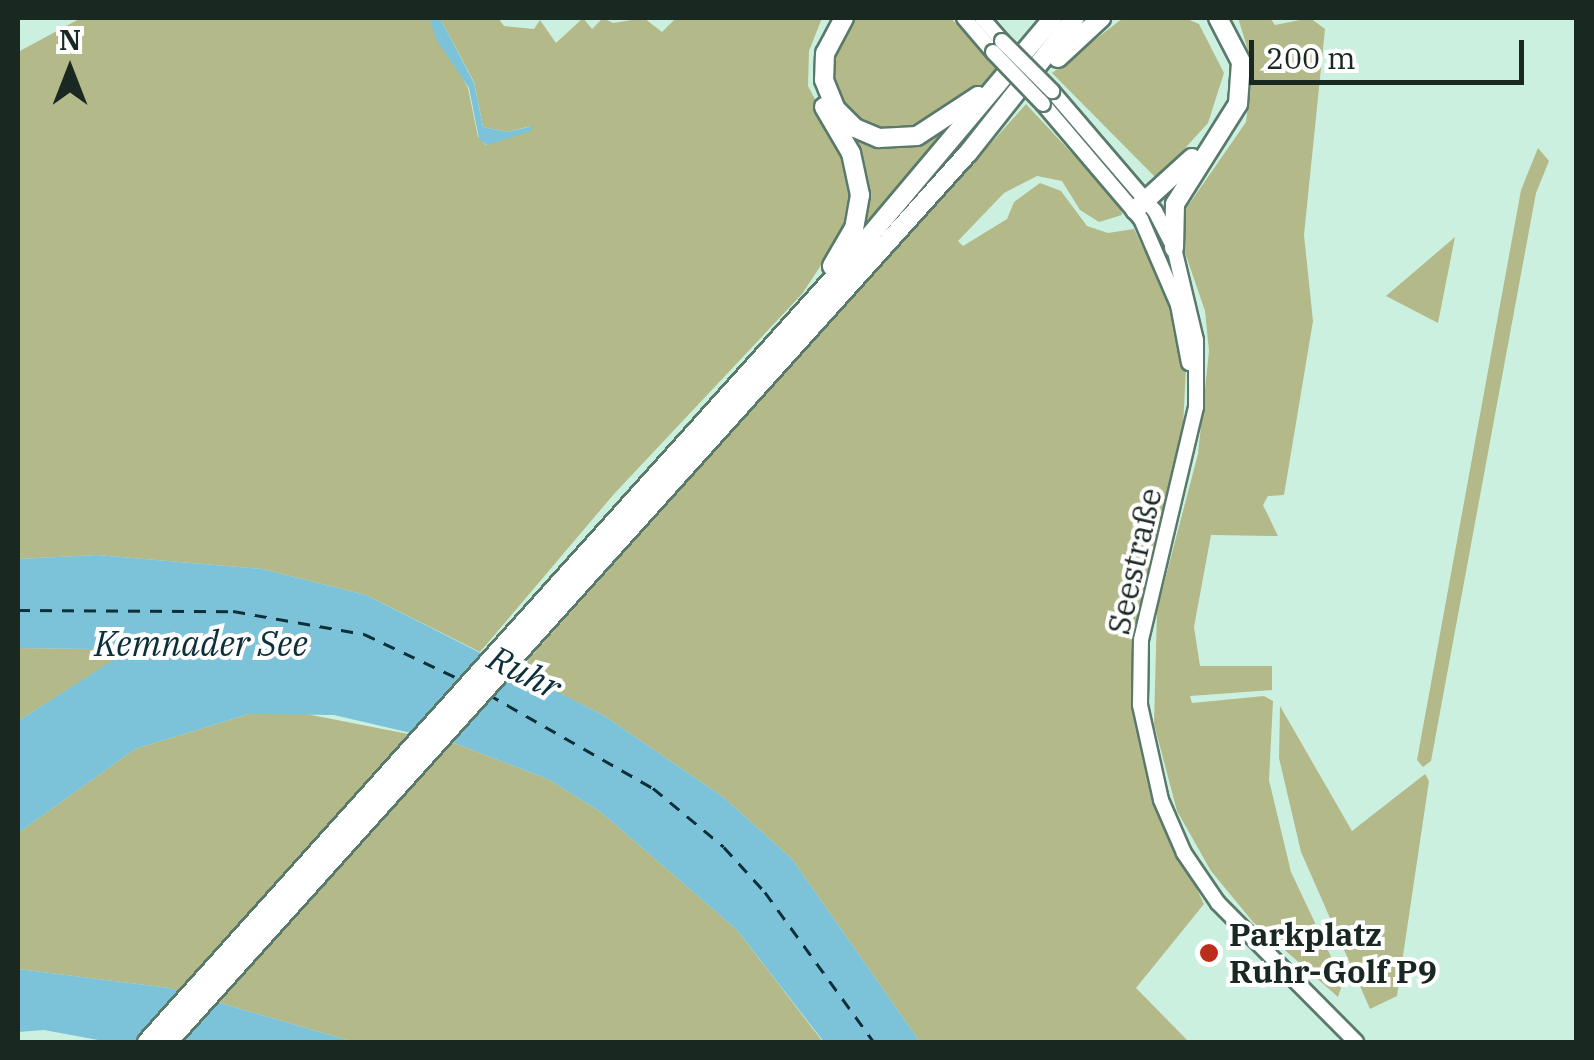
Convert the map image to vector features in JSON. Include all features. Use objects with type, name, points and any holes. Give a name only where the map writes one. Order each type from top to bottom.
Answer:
[{"type":"highway","points":[[776,342],[843,250],[858,210],[855,164],[815,84],[818,44],[832,18]]},
{"type":"highway","points":[[844,18],[825,53],[828,94],[856,128],[894,140],[928,131],[959,112],[1053,18]]},
{"type":"highway","points":[[168,1042],[548,608],[1053,18]]},
{"type":"highway","points":[[968,154],[1075,18]]},
{"type":"highway","points":[[147,1042],[968,154],[1101,18]]},
{"type":"highway","points":[[1145,210],[1208,138],[1228,104],[1228,50],[1206,18]]},
{"type":"highway","points":[[1174,248],[1172,212],[1183,188],[1238,104],[1241,62],[1218,18]]},
{"type":"highway","points":[[1145,210],[1183,188]]},
{"type":"main road","name":"Seestraße","points":[[964,18],[1047,98],[1174,248],[1196,340],[1190,438],[1142,640],[1140,705],[1152,771],[1200,880],[1356,1042]]},
{"type":"main road","name":"Seestraße","points":[[982,18],[998,47]]},
{"type":"main road","name":"Seestraße","points":[[1145,210],[1187,346],[1190,438]]},
{"type":"green space","points":[[81,18],[429,18],[468,88],[478,137],[486,145],[531,126],[507,132],[483,127],[474,82],[440,18],[498,18],[504,26],[534,29],[540,20],[556,43],[583,18],[592,29],[603,18],[613,23],[644,18],[662,32],[676,18],[822,18],[809,51],[808,86],[844,154],[852,189],[845,229],[802,294],[614,494],[480,652],[366,595],[262,569],[97,555],[18,559],[18,52]]},
{"type":"green space","points":[[834,18],[843,18],[827,95],[879,139],[945,122],[949,128],[853,237],[862,195],[816,83],[819,45]]},
{"type":"green space","points":[[848,18],[951,18],[999,71],[973,98],[917,133],[874,135],[831,95],[832,40]]},
{"type":"green space","points":[[1123,18],[1185,18],[1199,24],[1224,73],[1208,123],[1157,179],[1052,73]]},
{"type":"green space","points":[[1238,18],[1270,18],[1275,25],[1310,18],[1325,29],[1304,235],[1313,321],[1284,495],[1268,496],[1263,505],[1278,536],[1211,535],[1194,627],[1200,666],[1272,666],[1272,690],[1190,696],[1192,703],[1264,696],[1273,701],[1269,780],[1291,872],[1343,982],[1338,997],[1253,922],[1211,871],[1177,811],[1154,724],[1157,610],[1198,454],[1209,351],[1205,311],[1181,241],[1183,213],[1246,122],[1253,66]]},
{"type":"green space","points":[[1026,104],[1121,206],[1122,215],[1099,222],[1080,210],[1062,181],[1037,176],[1004,193],[958,241],[963,246],[1007,219],[1014,202],[1040,183],[1061,191],[1087,226],[1108,233],[1134,229],[1167,297],[1186,367],[1182,447],[1142,593],[1133,697],[1154,800],[1204,904],[1136,988],[1189,1042],[920,1042],[792,859],[723,797],[603,715],[517,672]]},
{"type":"green space","points":[[1538,148],[1549,161],[1536,193],[1431,761],[1423,767],[1417,760],[1521,190]]},
{"type":"green space","points":[[1455,237],[1438,323],[1386,296]]},
{"type":"green space","points":[[18,648],[93,649],[119,657],[18,721]]},
{"type":"green space","points":[[1280,706],[1352,831],[1425,774],[1429,781],[1397,996],[1370,1009],[1301,852],[1279,758]]},
{"type":"green space","points":[[291,711],[454,743],[550,780],[602,813],[737,930],[823,1042],[354,1042],[169,988],[18,969],[18,833],[135,749],[249,714]]},
{"type":"water","points":[[429,18],[440,18],[474,83],[483,127],[507,132],[533,126],[531,131],[487,145],[479,139],[469,88],[437,41]]},
{"type":"water","name":"Kemnader See","points":[[97,555],[262,569],[366,595],[603,715],[723,797],[792,859],[920,1042],[824,1042],[737,930],[602,813],[550,780],[454,743],[334,715],[249,714],[135,749],[18,833],[18,721],[118,657],[93,649],[18,648],[18,559]]},
{"type":"water","points":[[18,969],[169,988],[354,1042],[109,1042],[44,1030],[18,1032]]},
{"type":"ferry route","points":[[18,610],[233,611],[364,634],[464,681]]},
{"type":"ferry route","points":[[488,694],[653,788],[724,847],[765,892],[874,1042]]},
{"type":"place","name":"Parkplatz Ruhr-Golf P9","points":[[1209,953]]},
{"type":"water label","name":"Ruhr","points":[[525,672]]}]
